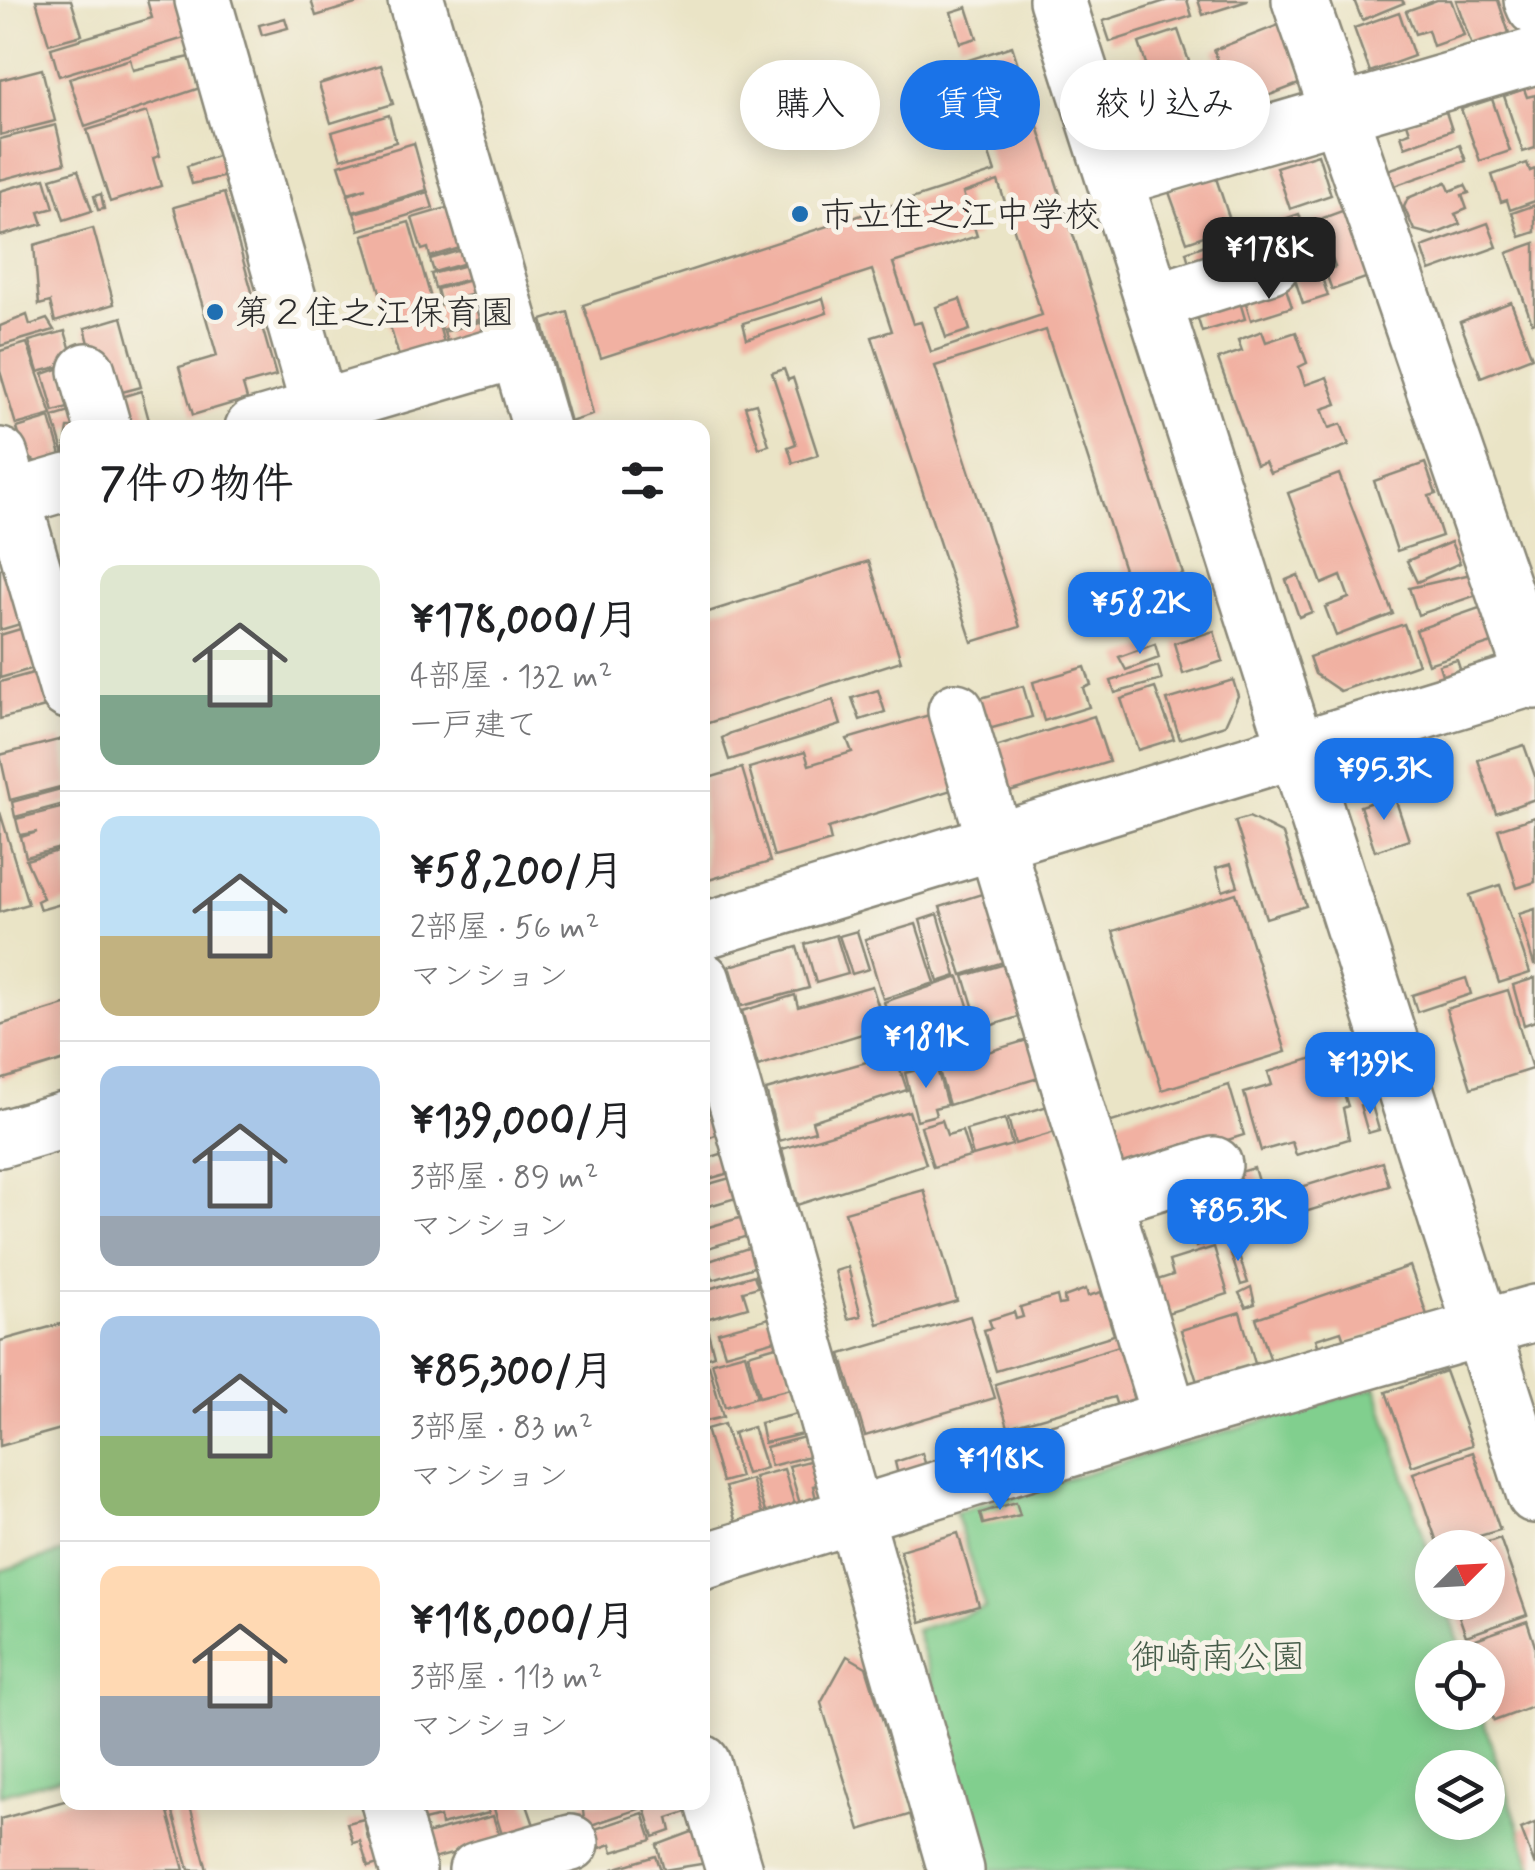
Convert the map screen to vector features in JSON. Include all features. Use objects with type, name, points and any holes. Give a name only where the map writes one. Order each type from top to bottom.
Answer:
[{"type":"street","points":[[203,0],[322,418],[518,350]]},
{"type":"street","points":[[416,0],[539,420]]},
{"type":"street","points":[[1057,0],[1535,1495]]},
{"type":"street","points":[[710,929],[1535,678],[1300,0]]},
{"type":"street","points":[[1532,0],[1535,7]]},
{"type":"street","points":[[1117,178],[1535,56]]},
{"type":"street","points":[[1156,301],[1271,265]]},
{"type":"street","points":[[87,371],[102,420]]},
{"type":"street","points":[[60,482],[4,486],[60,665]]},
{"type":"street","points":[[956,711],[1170,1418]]},
{"type":"street","points":[[710,1008],[956,1870]]},
{"type":"street","points":[[0,1140],[60,1122]]},
{"type":"street","points":[[1104,1199],[1214,1164]]},
{"type":"street","points":[[710,1560],[1170,1418],[1535,1313]]},
{"type":"street","points":[[710,1790],[734,1870]]},
{"type":"street","points":[[391,1810],[408,1870]]},
{"type":"street","points":[[477,1870],[569,1838]]},
{"type":"green space","name":"御崎南公園","points":[[1376,1387],[1422,1530],[1415,1530],[1415,1620],[1452,1620],[1458,1640],[1415,1640],[1415,1730],[1487,1730],[1493,1750],[1415,1750],[1415,1840],[1505,1840],[1505,1785],[1533,1870],[990,1870],[916,1630],[985,1608],[955,1512]]},
{"type":"green space","points":[[60,1553],[60,1778],[0,1795],[0,1571]]},
{"type":"building","points":[[36,0],[71,0],[82,35],[49,44]]},
{"type":"building","points":[[147,0],[176,0],[188,37],[59,76],[51,48],[152,18]]},
{"type":"building","points":[[311,0],[365,0],[365,1],[316,16]]},
{"type":"building","points":[[1168,0],[1187,0],[1192,16],[1110,42],[1103,21]]},
{"type":"building","points":[[1198,0],[1247,0],[1247,1],[1203,15]]},
{"type":"building","points":[[1354,0],[1402,0],[1404,3],[1362,20]]},
{"type":"building","points":[[1437,0],[1451,0],[1464,35],[1433,46],[1428,30],[1415,34],[1406,11]]},
{"type":"building","points":[[1456,0],[1498,0],[1509,33],[1472,46]]},
{"type":"building","points":[[967,7],[977,38],[960,43],[951,12]]},
{"type":"building","points":[[1399,12],[1414,56],[1370,72],[1354,28]]},
{"type":"building","points":[[285,18],[288,28],[262,35],[259,25]]},
{"type":"building","points":[[1281,24],[1304,82],[1270,95],[1270,60],[1218,60],[1214,50]]},
{"type":"building","points":[[1178,30],[1188,60],[1145,60],[1139,43]]},
{"type":"building","points":[[1012,46],[1017,60],[968,60]]},
{"type":"building","points":[[190,57],[200,88],[85,127],[69,78],[130,59],[133,70]]},
{"type":"building","points":[[381,65],[393,104],[331,123],[319,84]]},
{"type":"building","points":[[42,69],[55,121],[0,135],[0,80]]},
{"type":"building","points":[[1524,89],[1527,97],[1535,95],[1535,148],[1523,152],[1504,96]]},
{"type":"building","points":[[1492,99],[1510,151],[1480,161],[1461,109]]},
{"type":"building","points":[[1445,109],[1452,130],[1405,147],[1401,135],[1410,132],[1407,123]]},
{"type":"building","points":[[147,112],[160,156],[153,158],[161,186],[110,202],[87,130]]},
{"type":"building","points":[[389,115],[396,142],[341,159],[332,132]]},
{"type":"building","points":[[56,125],[65,163],[0,180],[0,139]]},
{"type":"building","points":[[1040,132],[1183,574],[1131,591],[1046,330],[935,366],[1020,627],[972,642],[872,337],[892,331],[872,270],[601,358],[583,305],[995,172],[988,150],[1040,150]],"holes":[[[998,181],[1042,315],[931,352],[921,322],[913,324],[893,263],[977,236],[963,193]]]},
{"type":"building","points":[[414,143],[427,190],[353,212],[348,195],[366,188],[348,193],[339,165]]},
{"type":"building","points":[[1460,145],[1466,161],[1394,186],[1388,170]]},
{"type":"building","points":[[1318,154],[1331,195],[1290,209],[1276,167]]},
{"type":"building","points":[[220,155],[226,176],[192,184],[187,166]]},
{"type":"building","points":[[1527,163],[1530,171],[1535,169],[1535,201],[1510,210],[1507,200],[1501,202],[1492,175]]},
{"type":"building","points":[[78,170],[92,211],[64,220],[51,178]]},
{"type":"building","points":[[1215,175],[1232,226],[1187,242],[1169,192]]},
{"type":"building","points":[[45,178],[54,208],[39,212],[43,224],[0,236],[0,191]]},
{"type":"building","points":[[1446,182],[1450,191],[1465,185],[1469,193],[1462,195],[1467,209],[1455,214],[1460,224],[1433,235],[1414,230],[1404,207],[1408,198]]},
{"type":"building","points":[[428,192],[433,208],[359,230],[354,213]]},
{"type":"building","points":[[224,193],[276,376],[243,385],[247,399],[193,415],[179,367],[217,356],[174,207]]},
{"type":"building","points":[[101,194],[104,209],[98,210],[94,196]]},
{"type":"building","points":[[1535,205],[1535,232],[1520,237],[1512,213]]},
{"type":"building","points":[[453,206],[460,248],[430,257],[428,248],[422,250],[412,218]]},
{"type":"building","points":[[1350,208],[1374,275],[1332,290],[1325,271],[1335,267],[1328,248],[1322,250],[1312,222]]},
{"type":"building","points":[[1299,214],[1307,235],[1251,255],[1243,233]]},
{"type":"building","points":[[409,222],[446,350],[401,363],[363,235]]},
{"type":"building","points":[[1488,223],[1497,247],[1430,271],[1422,247]]},
{"type":"building","points":[[93,228],[114,304],[55,322],[50,302],[39,305],[34,245]]},
{"type":"building","points":[[1235,234],[1243,255],[1190,266],[1186,252]]},
{"type":"building","points":[[1535,243],[1535,322],[1532,323],[1507,253]]},
{"type":"building","points":[[1311,244],[1328,296],[1303,304],[1286,252]]},
{"type":"building","points":[[469,248],[473,261],[434,272],[430,259]]},
{"type":"building","points":[[474,263],[477,277],[435,288],[431,274]]},
{"type":"building","points":[[478,278],[482,292],[448,301],[482,293],[488,317],[442,330],[435,306],[441,305],[437,289]]},
{"type":"building","points":[[1284,282],[1292,307],[1251,320],[1245,300]]},
{"type":"building","points":[[1237,292],[1245,319],[1202,332],[1194,306]]},
{"type":"building","points":[[823,298],[827,313],[747,339],[743,323]]},
{"type":"building","points":[[960,299],[970,330],[946,338],[936,307]]},
{"type":"building","points":[[1511,302],[1532,357],[1481,377],[1460,322]]},
{"type":"building","points":[[568,312],[593,415],[569,420],[542,320]]},
{"type":"building","points":[[27,315],[30,325],[47,319],[54,330],[0,346],[0,326]]},
{"type":"building","points":[[122,317],[141,387],[111,395],[105,350],[98,353],[96,345],[90,347],[85,328]]},
{"type":"building","points":[[489,319],[494,334],[449,347],[444,332]]},
{"type":"building","points":[[65,331],[72,354],[69,364],[38,372],[29,341]]},
{"type":"building","points":[[1262,331],[1266,342],[1296,332],[1307,363],[1299,367],[1305,385],[1327,377],[1337,404],[1322,409],[1329,428],[1341,424],[1349,445],[1270,473],[1265,462],[1256,465],[1218,359],[1242,351],[1238,340]]},
{"type":"building","points":[[27,343],[52,415],[16,425],[0,371],[0,351]]},
{"type":"building","points":[[63,367],[75,406],[54,412],[43,374]]},
{"type":"building","points":[[784,369],[788,380],[793,378],[818,455],[793,463],[788,447],[796,444],[772,373]]},
{"type":"building","points":[[141,391],[149,420],[117,420],[111,400]]},
{"type":"building","points":[[756,403],[769,445],[759,448],[745,406]]},
{"type":"building","points":[[80,409],[83,420],[60,420],[60,441],[53,417]]},
{"type":"building","points":[[50,418],[60,460],[41,465],[25,455],[17,428]]},
{"type":"building","points":[[1425,463],[1436,494],[1429,496],[1442,536],[1397,551],[1374,481]]},
{"type":"building","points":[[1339,474],[1393,614],[1336,636],[1325,607],[1349,598],[1341,576],[1322,584],[1288,493]]},
{"type":"building","points":[[1451,542],[1460,563],[1417,582],[1407,561]]},
{"type":"building","points":[[869,561],[901,661],[710,722],[710,611]]},
{"type":"building","points":[[11,566],[27,622],[0,630],[0,569]]},
{"type":"building","points":[[1471,574],[1477,595],[1418,615],[1409,588]]},
{"type":"building","points":[[1298,575],[1312,612],[1299,617],[1286,580]]},
{"type":"building","points":[[1482,607],[1495,642],[1428,664],[1416,630]]},
{"type":"building","points":[[1404,624],[1418,664],[1340,691],[1315,674],[1309,657]]},
{"type":"building","points":[[27,627],[38,667],[0,678],[0,635]]},
{"type":"building","points":[[1214,631],[1223,661],[1183,674],[1174,643]]},
{"type":"building","points":[[1155,644],[1159,658],[1126,670],[1119,657]]},
{"type":"building","points":[[1457,660],[1462,675],[1444,681],[1439,665]]},
{"type":"building","points":[[1158,666],[1162,680],[1115,693],[1111,681]]},
{"type":"building","points":[[1085,667],[1091,685],[1083,688],[1089,707],[1044,721],[1033,682]]},
{"type":"building","points":[[40,671],[49,706],[0,719],[0,682]]},
{"type":"building","points":[[1233,680],[1238,696],[1225,725],[1180,739],[1167,700]]},
{"type":"building","points":[[1023,686],[1032,717],[985,730],[977,699]]},
{"type":"building","points":[[1155,688],[1174,739],[1138,750],[1121,699]]},
{"type":"building","points":[[878,690],[885,712],[860,720],[852,698]]},
{"type":"building","points":[[833,700],[841,725],[729,760],[722,738]]},
{"type":"building","points":[[936,713],[958,788],[828,828],[831,841],[774,857],[749,768],[805,752],[809,765],[852,752],[847,739]]},
{"type":"building","points":[[1094,716],[1109,762],[1003,794],[989,749]]},
{"type":"building","points":[[60,740],[60,787],[10,800],[0,755]]},
{"type":"building","points":[[1524,745],[1535,776],[1535,799],[1496,813],[1478,760]]},
{"type":"building","points":[[742,768],[770,862],[710,880],[710,778]]},
{"type":"building","points":[[60,789],[60,805],[15,817],[12,802]]},
{"type":"building","points":[[1394,795],[1409,840],[1375,851],[1360,806]]},
{"type":"building","points":[[60,808],[60,848],[26,857],[21,837],[37,832],[20,835],[16,819]]},
{"type":"building","points":[[0,812],[28,904],[0,912]]},
{"type":"building","points":[[1249,817],[1283,834],[1306,906],[1266,918],[1235,821]]},
{"type":"building","points":[[1535,817],[1535,882],[1517,888],[1498,829]]},
{"type":"building","points":[[60,850],[60,904],[40,910],[37,901],[43,898],[26,860]]},
{"type":"building","points":[[1231,864],[1238,886],[1223,891],[1216,868]]},
{"type":"building","points":[[1500,885],[1530,973],[1499,983],[1470,895]]},
{"type":"building","points":[[988,892],[1010,960],[962,975],[940,907]]},
{"type":"building","points":[[1236,893],[1286,1052],[1162,1090],[1113,931]]},
{"type":"building","points":[[1535,909],[1535,965],[1534,965],[1519,914]]},
{"type":"building","points":[[938,914],[956,976],[938,982],[920,920]]},
{"type":"building","points":[[916,924],[935,983],[883,999],[865,939]]},
{"type":"building","points":[[857,931],[869,969],[852,974],[839,936]]},
{"type":"building","points":[[836,935],[848,974],[816,983],[805,944]]},
{"type":"building","points":[[797,947],[809,988],[742,1006],[730,966]]},
{"type":"building","points":[[1012,962],[1028,1014],[980,1029],[964,976]]},
{"type":"building","points":[[959,977],[974,1025],[899,1049],[884,1002]]},
{"type":"building","points":[[1466,978],[1471,994],[1417,1012],[1412,995]]},
{"type":"building","points":[[1535,978],[1535,1021],[1524,1025],[1513,985]]},
{"type":"building","points":[[872,986],[885,1027],[758,1066],[742,1011],[795,995],[798,1007]]},
{"type":"building","points":[[1508,990],[1532,1069],[1471,1088],[1446,1009]]},
{"type":"building","points":[[60,1006],[60,1061],[0,1080],[0,1025]]},
{"type":"building","points":[[1034,1038],[1045,1076],[949,1105],[938,1067]]},
{"type":"building","points":[[895,1054],[907,1090],[812,1121],[815,1131],[779,1141],[766,1090]]},
{"type":"building","points":[[1320,1056],[1323,1066],[1330,1064],[1335,1079],[1339,1078],[1348,1106],[1343,1108],[1349,1139],[1296,1155],[1292,1142],[1261,1151],[1244,1093],[1272,1085],[1268,1072]]},
{"type":"building","points":[[936,1065],[947,1105],[934,1108],[936,1115],[917,1120],[905,1073]]},
{"type":"building","points":[[1229,1085],[1244,1135],[1221,1142],[1219,1137],[1114,1167],[1105,1124]]},
{"type":"building","points":[[1371,1102],[1379,1130],[1368,1133],[1360,1105]]},
{"type":"building","points":[[1051,1105],[1059,1131],[1015,1144],[1008,1118]]},
{"type":"building","points":[[909,1111],[926,1164],[797,1205],[782,1149]]},
{"type":"building","points":[[718,1112],[724,1132],[710,1137],[710,1113]]},
{"type":"building","points":[[1005,1119],[1012,1145],[973,1156],[966,1130]]},
{"type":"building","points":[[942,1120],[947,1135],[962,1131],[970,1157],[933,1167],[921,1126]]},
{"type":"building","points":[[727,1152],[733,1172],[710,1179],[710,1157]]},
{"type":"building","points":[[1382,1162],[1389,1186],[1276,1221],[1269,1197]]},
{"type":"building","points":[[1254,1168],[1271,1225],[1247,1232],[1230,1175]]},
{"type":"building","points":[[730,1178],[736,1198],[710,1206],[710,1184]]},
{"type":"building","points":[[1226,1178],[1243,1233],[1196,1247],[1179,1191]]},
{"type":"building","points":[[924,1190],[957,1301],[878,1324],[845,1212]]},
{"type":"building","points":[[746,1216],[751,1235],[710,1247],[710,1227]]},
{"type":"building","points":[[1235,1243],[1248,1283],[1241,1285],[1228,1245]]},
{"type":"building","points":[[754,1246],[760,1265],[713,1280],[710,1261]]},
{"type":"building","points":[[1214,1247],[1228,1294],[1161,1315],[1151,1282],[1173,1275],[1169,1261]]},
{"type":"building","points":[[1410,1266],[1427,1315],[1345,1343],[1341,1331],[1316,1339],[1319,1348],[1272,1364],[1256,1318]]},
{"type":"building","points":[[848,1267],[861,1316],[848,1319],[835,1271]]},
{"type":"building","points":[[754,1275],[758,1287],[743,1291],[748,1307],[710,1318],[710,1289]]},
{"type":"building","points":[[1251,1287],[1255,1304],[1246,1307],[1239,1293]]},
{"type":"building","points":[[1086,1289],[1088,1296],[1101,1292],[1114,1335],[996,1371],[984,1330],[992,1328],[989,1320],[1014,1312],[1016,1319],[1023,1317],[1020,1307],[1057,1296],[1059,1305],[1065,1304],[1064,1297]]},
{"type":"building","points":[[1240,1312],[1256,1367],[1198,1385],[1181,1330]]},
{"type":"building","points":[[777,1316],[783,1338],[725,1354],[718,1332]]},
{"type":"building","points":[[970,1316],[995,1398],[865,1436],[841,1354]]},
{"type":"building","points":[[60,1324],[60,1429],[0,1446],[0,1341]]},
{"type":"building","points":[[783,1344],[794,1388],[759,1397],[748,1354]]},
{"type":"building","points":[[1119,1346],[1138,1388],[1131,1390],[1135,1404],[1118,1409],[1114,1397],[1008,1427],[995,1384]]},
{"type":"building","points":[[745,1353],[757,1397],[725,1407],[712,1362]]},
{"type":"building","points":[[710,1369],[723,1417],[710,1420]]},
{"type":"building","points":[[1445,1371],[1472,1445],[1412,1466],[1386,1392]]},
{"type":"building","points":[[797,1414],[802,1434],[764,1443],[760,1423]]},
{"type":"building","points":[[724,1424],[740,1477],[722,1482],[710,1442],[710,1428]]},
{"type":"building","points":[[753,1427],[766,1468],[746,1474],[733,1433]]},
{"type":"building","points":[[808,1436],[813,1455],[771,1466],[766,1447]]},
{"type":"building","points":[[1473,1452],[1500,1530],[1433,1530],[1413,1473]]},
{"type":"building","points":[[922,1453],[926,1466],[898,1475],[895,1462]]},
{"type":"building","points":[[817,1459],[824,1483],[813,1486],[816,1499],[800,1504],[789,1466]]},
{"type":"building","points":[[784,1469],[795,1506],[766,1515],[754,1477]]},
{"type":"building","points":[[751,1479],[762,1515],[736,1523],[725,1487]]},
{"type":"building","points":[[1016,1502],[1020,1515],[983,1524],[980,1513]]},
{"type":"building","points":[[958,1533],[979,1606],[921,1622],[900,1550]]},
{"type":"building","points":[[1505,1552],[1527,1615],[1466,1636],[1460,1620],[1505,1620]]},
{"type":"building","points":[[1527,1621],[1535,1646],[1535,1706],[1505,1717],[1505,1640],[1473,1640]]},
{"type":"building","points":[[847,1656],[866,1667],[912,1814],[860,1830],[821,1703]]},
{"type":"building","points":[[60,1802],[60,1810],[167,1810],[184,1870],[0,1870],[0,1819]]},
{"type":"building","points":[[172,1810],[191,1810],[207,1870],[189,1870]]},
{"type":"building","points":[[421,1810],[489,1813],[441,1825],[440,1817],[424,1821]]},
{"type":"building","points":[[494,1810],[529,1810],[535,1828],[503,1838]]},
{"type":"building","points":[[583,1810],[636,1810],[585,1827]]},
{"type":"building","points":[[646,1810],[693,1810],[668,1818],[671,1831],[654,1837]]},
{"type":"building","points":[[643,1813],[652,1840],[613,1852],[611,1844],[597,1849],[592,1830]]},
{"type":"building","points":[[493,1816],[501,1841],[433,1859],[426,1834]]},
{"type":"building","points":[[364,1819],[368,1839],[375,1837],[382,1863],[368,1867],[360,1841],[353,1843],[347,1823]]},
{"type":"building","points":[[1535,1823],[1535,1866],[1521,1829]]},
{"type":"building","points":[[697,1830],[707,1863],[664,1870],[657,1845]]},
{"type":"building","points":[[656,1856],[661,1870],[613,1870],[613,1869]]},
{"type":"place","name":"市立住之江中学校","points":[[800,214]]},
{"type":"place","name":"第２住之江保育園","points":[[215,312]]}]
